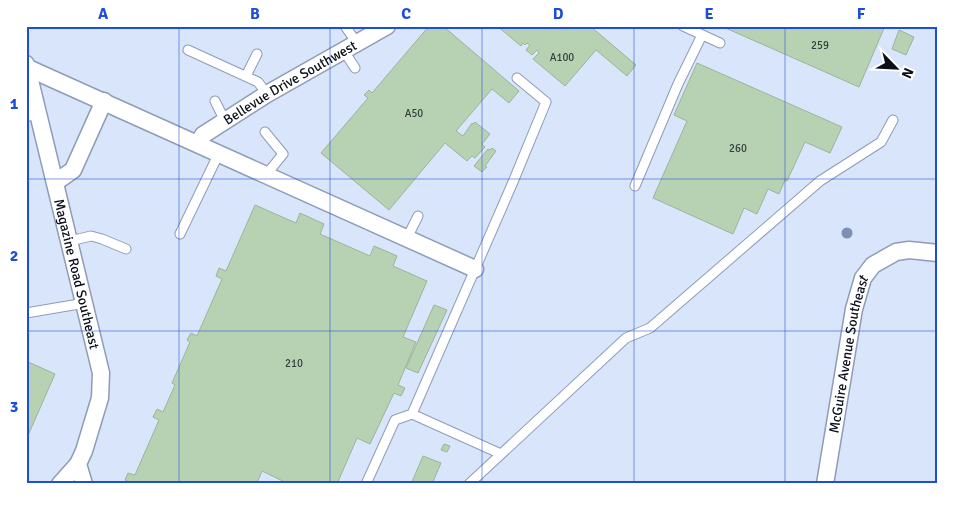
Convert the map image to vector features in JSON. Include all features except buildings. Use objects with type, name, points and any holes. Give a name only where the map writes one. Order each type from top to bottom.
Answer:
[{"type":"street","name":"Bellevue Drive Southwest","points":[[198,144],[203,135],[267,94],[387,26]]},
{"type":"street","points":[[27,66],[475,269]]},
{"type":"street","name":"Magazine Road Southeast","points":[[27,66],[32,115],[56,182],[101,373],[100,398],[84,451],[78,464]]},
{"type":"street","points":[[56,182],[73,170],[104,101]]},
{"type":"street","name":"McGuire Avenue Southeast","points":[[824,484],[854,310],[863,278],[878,261],[896,252],[916,250],[938,253]]},
{"type":"street","points":[[60,484],[78,464]]},
{"type":"street","points":[[78,464],[84,484]]},
{"type":"lane","points":[[346,26],[355,68]]},
{"type":"lane","points":[[683,26],[720,43]]},
{"type":"lane","points":[[635,186],[678,84],[702,35]]},
{"type":"lane","points":[[188,50],[258,82],[267,94]]},
{"type":"lane","points":[[246,76],[257,54]]},
{"type":"lane","points":[[412,414],[546,102],[517,78]]},
{"type":"lane","points":[[215,101],[225,121]]},
{"type":"lane","points":[[469,484],[626,338],[650,328],[820,181],[880,142],[893,120]]},
{"type":"lane","points":[[265,132],[283,154],[266,175]]},
{"type":"lane","points":[[180,234],[219,153]]},
{"type":"lane","points":[[407,238],[418,216]]},
{"type":"lane","points":[[70,240],[91,236],[102,238],[126,249]]},
{"type":"lane","points":[[26,313],[85,303]]},
{"type":"lane","points":[[366,484],[395,420],[412,414],[501,454]]}]
